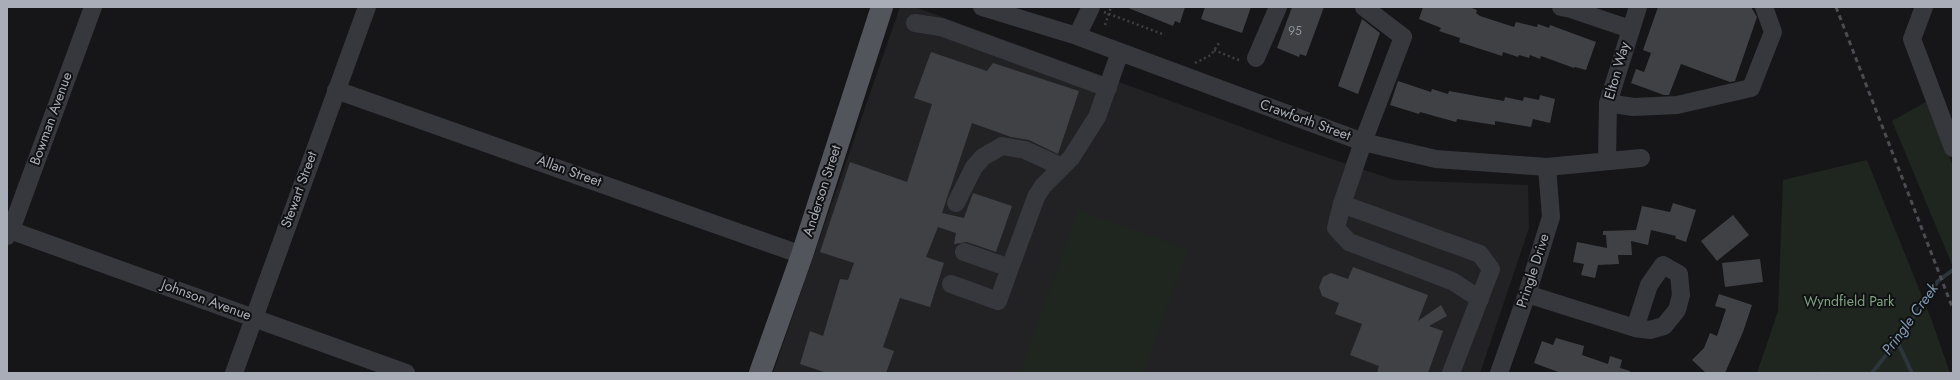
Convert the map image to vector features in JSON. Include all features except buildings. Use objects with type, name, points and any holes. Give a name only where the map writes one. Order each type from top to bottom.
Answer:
[{"type":"main road","name":"Anderson Street","points":[[760,373],[802,255],[882,7]]},
{"type":"street","name":"Bowman Avenue","points":[[8,232],[93,7]]},
{"type":"street","name":"Stewart Street","points":[[234,373],[367,7]]},
{"type":"street","name":"Crawforth Street","points":[[982,7],[1077,36],[1363,142],[1436,159],[1547,167],[1641,158]]},
{"type":"street","points":[[1256,58],[1278,7]]},
{"type":"street","points":[[1364,7],[1403,37],[1363,142],[1342,204],[1336,228],[1349,242],[1452,281],[1480,299]]},
{"type":"street","points":[[1561,7],[1571,9],[1630,30]]},
{"type":"street","name":"Elton Way","points":[[1606,162],[1608,103],[1638,7]]},
{"type":"street","points":[[1608,103],[1634,107],[1677,104],[1751,88],[1773,32],[1764,7]]},
{"type":"street","points":[[1924,7],[1912,39],[1953,148]]},
{"type":"street","points":[[1077,36],[1097,9]]},
{"type":"street","points":[[915,23],[941,27],[1108,88]]},
{"type":"street","points":[[951,284],[998,301],[1036,198],[1043,186],[1071,158],[1091,129],[1108,88],[1120,52]]},
{"type":"street","name":"Allan Street","points":[[336,90],[802,255]]},
{"type":"street","points":[[956,203],[974,167],[983,157],[1002,146],[1025,150],[1062,167]]},
{"type":"street","name":"Pringle Drive","points":[[1498,373],[1527,294],[1551,217],[1547,167]]},
{"type":"street","points":[[1342,204],[1480,254],[1491,269],[1451,373]]},
{"type":"street","name":"Johnson Avenue","points":[[8,232],[406,373]]},
{"type":"street","points":[[964,252],[1010,268]]},
{"type":"street","points":[[1527,294],[1635,328]]},
{"type":"path","points":[[1104,25],[1111,7]]},
{"type":"path","points":[[1097,9],[1165,35]]},
{"type":"path","points":[[1178,74],[1211,55],[1219,43]]},
{"type":"path","points":[[1821,373],[1831,373]]},
{"type":"shaded area","points":[[900,7],[915,7],[1288,144],[1394,180],[1528,185],[1529,228],[1480,373],[773,373]]},
{"type":"green space","points":[[1926,102],[1953,166],[1953,267],[1892,121]]},
{"type":"green space","name":"Wyndfield Park","points":[[1867,160],[1932,321],[1950,373],[1757,373],[1778,311],[1783,180]]},
{"type":"green space","points":[[1078,210],[1188,249],[1144,373],[1020,373]]},
{"type":"waterway","name":"Pringle Creek","points":[[1872,373],[1897,341],[1938,281],[1953,270]]},
{"type":"waterway","points":[[1897,341],[1912,373]]},
{"type":"railway","points":[[1836,7],[1953,309]]}]
